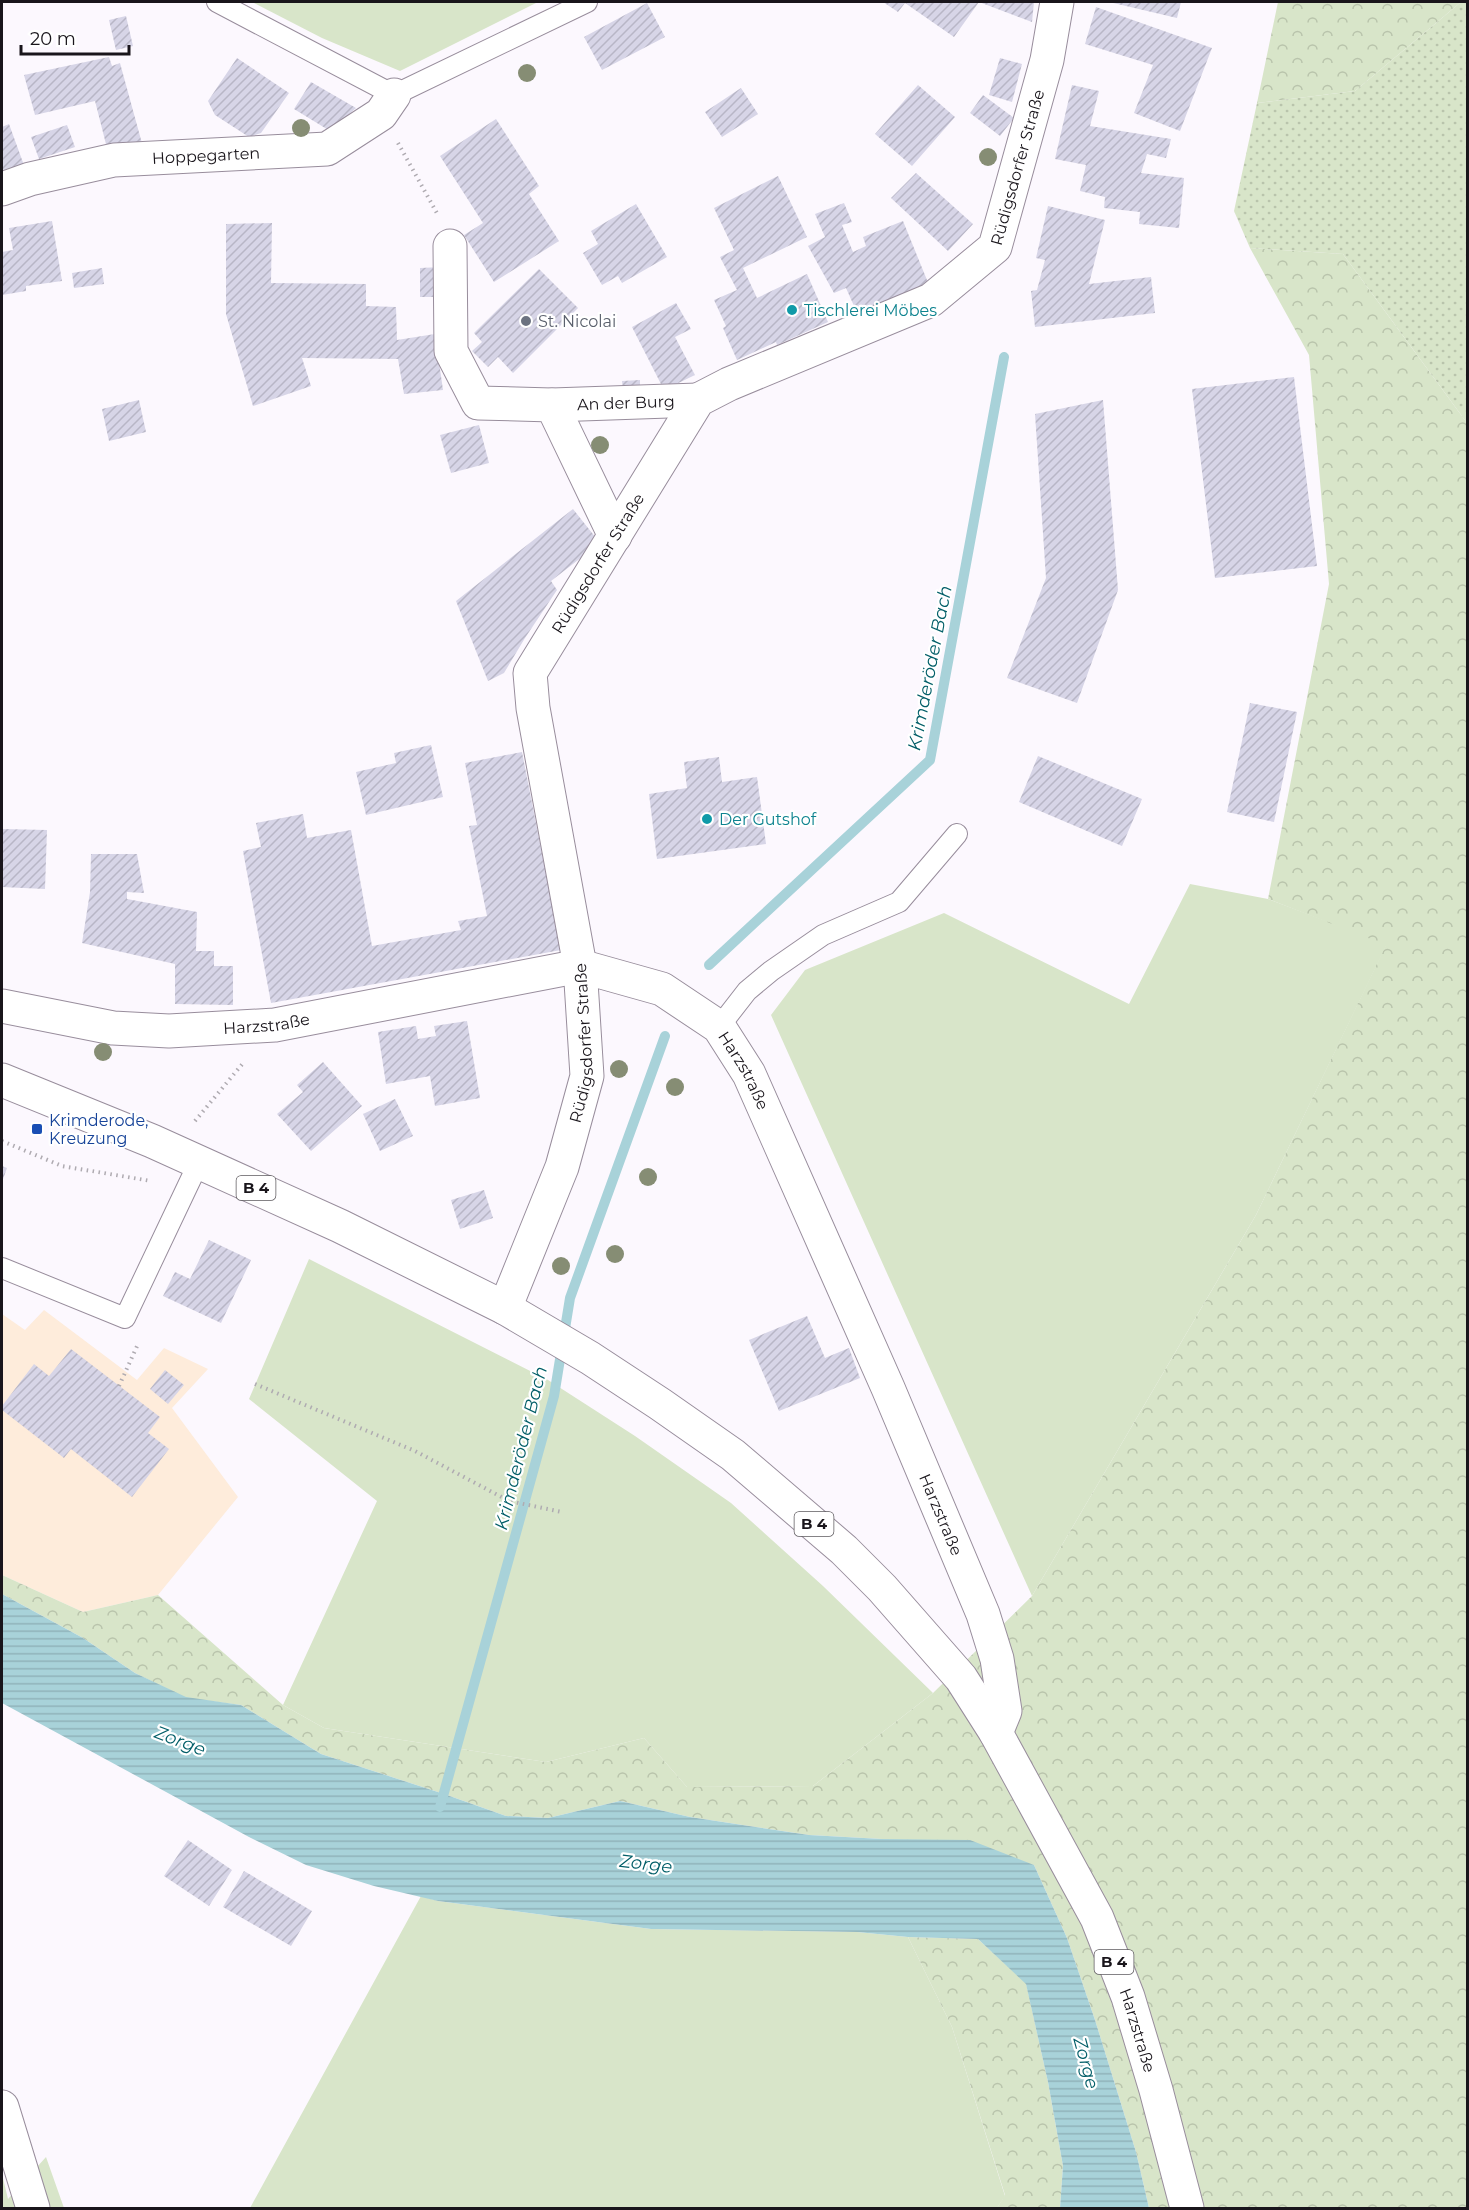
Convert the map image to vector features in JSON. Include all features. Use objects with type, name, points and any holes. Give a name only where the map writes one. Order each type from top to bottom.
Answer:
[{"type":"street","name":"Rüdigsdorfer Straße","points":[[505,1308],[562,1167],[587,1076],[580,966],[533,708],[530,673],[698,400],[729,384],[931,300],[995,247],[1047,60],[1057,2]]},
{"type":"street","name":"Hoppegarten","points":[[2,189],[30,178],[114,160],[327,149],[388,104]]},
{"type":"street","name":"An der Burg","points":[[450,246],[451,351],[478,403],[552,405],[698,400]]},
{"type":"street","name":"An der Burg","points":[[552,405],[615,536]]},
{"type":"street","name":"Harzstraße","points":[[2,1006],[113,1028],[169,1031],[275,1025],[580,966],[662,989],[718,1027],[749,1074],[888,1388],[983,1614],[998,1659],[1005,1711],[996,1733]]},
{"type":"street","name":"Harzstraße","points":[[2,1080],[199,1162],[340,1226],[505,1308],[590,1358],[733,1455],[844,1550],[882,1588],[961,1678],[996,1733],[1097,1918],[1134,2017],[1187,2208]]},
{"type":"street","points":[[2,2107],[33,2208]]},
{"type":"lane","points":[[217,2],[388,104]]},
{"type":"lane","name":"Hoppegarten","points":[[388,104],[587,2]]},
{"type":"lane","points":[[718,1027],[747,991],[823,935],[899,903],[957,834]]},
{"type":"lane","points":[[2,1268],[125,1318],[199,1162]]},
{"type":"path","points":[[388,104],[442,223],[450,246]]},
{"type":"path","points":[[195,1121],[275,1025]]},
{"type":"path","points":[[255,1384],[415,1451],[509,1501],[562,1512]]},
{"type":"shaded area","points":[[44,1310],[137,1380],[164,1348],[208,1369],[172,1408],[238,1497],[158,1595],[83,1612],[2,1575],[2,1314],[25,1330]]},
{"type":"green space","points":[[252,2],[538,2],[400,71],[322,38]]},
{"type":"green space","points":[[1278,2],[1461,2],[1355,91],[1257,103]]},
{"type":"green space","points":[[1461,2],[1468,2],[1467,423],[1343,254],[1250,248],[1234,211],[1257,103],[1355,91]]},
{"type":"green space","points":[[1250,248],[1343,254],[1467,423],[1467,2208],[1149,2208],[1136,2152],[1095,2020],[1067,1938],[1034,1865],[882,1839],[809,1835],[690,1817],[620,1801],[548,1818],[506,1816],[321,1754],[241,1705],[186,1698],[135,1673],[83,1638],[2,1594],[2,1575],[83,1612],[158,1595],[283,1705],[324,1728],[546,1762],[644,1738],[687,1787],[813,1786],[933,1693],[1032,1596],[1256,1215],[1386,945],[1268,899],[1329,584],[1309,355]]},
{"type":"green space","points":[[1190,884],[1268,899],[1387,944],[1256,1215],[1032,1596],[771,1015],[805,970],[944,913],[1129,1004]]},
{"type":"green space","points":[[309,1259],[548,1380],[635,1436],[731,1503],[823,1586],[933,1693],[813,1786],[687,1787],[644,1738],[546,1762],[324,1728],[283,1705],[377,1501],[249,1399]]},
{"type":"green space","points":[[421,1896],[438,1901],[651,1929],[857,1932],[908,1937],[952,2027],[1005,2196],[997,2208],[250,2208]]},
{"type":"green space","points":[[908,1937],[978,1939],[1026,1983],[1048,2082],[1063,2166],[1060,2208],[997,2208],[1005,2195],[952,2027]]},
{"type":"green space","points":[[46,2157],[64,2208],[2,2208],[2,2174],[8,2199]]},
{"type":"water","name":"Zorge","points":[[2,1594],[83,1638],[135,1673],[186,1697],[241,1705],[321,1754],[506,1816],[548,1818],[620,1801],[690,1817],[809,1835],[970,1840],[1034,1865],[1067,1938],[1095,2020],[1136,2152],[1149,2208],[1060,2208],[1063,2166],[1048,2082],[1026,1984],[978,1939],[908,1937],[857,1932],[651,1929],[438,1901],[374,1886],[306,1865],[249,1837],[2,1703]]},
{"type":"building","points":[[883,2],[979,2],[954,37],[905,3],[898,12]]},
{"type":"building","points":[[979,2],[1034,2],[1032,22]]},
{"type":"building","points":[[1109,2],[1181,2],[1177,18]]},
{"type":"building","points":[[647,3],[665,37],[602,70],[584,37]]},
{"type":"building","points":[[1096,7],[1212,48],[1180,131],[1134,113],[1153,65],[1085,44]]},
{"type":"building","points":[[126,16],[133,46],[116,50],[109,20]]},
{"type":"building","points":[[109,57],[112,66],[120,63],[143,147],[108,152],[95,101],[35,115],[24,75]]},
{"type":"building","points":[[237,58],[289,93],[261,133],[249,137],[215,115],[208,101]]},
{"type":"building","points":[[1000,58],[1022,64],[1012,102],[989,95]]},
{"type":"building","points":[[311,82],[356,108],[330,131],[294,109]]},
{"type":"building","points":[[918,85],[955,117],[912,166],[875,134]]},
{"type":"building","points":[[1072,85],[1099,91],[1090,126],[1171,139],[1166,158],[1147,154],[1141,173],[1184,178],[1179,228],[1139,224],[1140,212],[1104,208],[1105,197],[1080,191],[1086,165],[1055,159]]},
{"type":"building","points":[[741,88],[758,114],[722,137],[705,112]]},
{"type":"building","points":[[983,95],[1014,118],[1000,136],[970,113]]},
{"type":"building","points":[[496,119],[539,186],[529,194],[559,241],[494,282],[464,235],[483,223],[440,156]]},
{"type":"building","points":[[9,124],[25,168],[2,176],[2,127]]},
{"type":"building","points":[[67,125],[75,147],[39,159],[31,137]]},
{"type":"building","points":[[916,173],[973,224],[948,251],[891,198]]},
{"type":"building","points":[[778,176],[807,237],[743,268],[757,298],[807,274],[828,322],[737,360],[723,328],[726,326],[714,300],[737,290],[720,257],[734,250],[714,208]]},
{"type":"building","points":[[844,203],[852,222],[842,225],[853,252],[866,246],[863,237],[903,221],[929,285],[858,315],[846,288],[834,293],[808,246],[825,237],[815,214]]},
{"type":"building","points":[[636,204],[667,257],[622,283],[618,276],[602,285],[583,253],[598,244],[591,231]]},
{"type":"building","points":[[1048,206],[1105,220],[1089,284],[1151,277],[1155,313],[1035,327],[1031,291],[1037,290],[1045,260],[1036,258]]},
{"type":"building","points":[[52,221],[62,281],[26,286],[26,291],[2,295],[2,252],[13,250],[9,228]]},
{"type":"building","points":[[272,223],[271,283],[366,284],[366,306],[396,307],[397,340],[435,334],[443,390],[404,394],[398,359],[302,358],[311,386],[253,406],[226,314],[226,224]]},
{"type":"building","points":[[442,267],[442,297],[420,297],[420,268]]},
{"type":"building","points":[[102,268],[104,284],[74,288],[72,273]]},
{"type":"building","name":"St. Nicolai","points":[[539,269],[578,308],[513,373],[498,357],[488,367],[472,351],[482,342],[474,333]]},
{"type":"building","points":[[676,303],[691,329],[675,337],[695,375],[664,390],[632,327]]},
{"type":"building","points":[[1294,377],[1317,566],[1215,578],[1192,389]]},
{"type":"building","points":[[640,380],[640,389],[623,391],[622,381]]},
{"type":"building","points":[[139,400],[146,432],[109,441],[102,409]]},
{"type":"building","points":[[1103,400],[1118,590],[1077,703],[1007,678],[1046,578],[1035,414]]},
{"type":"building","points":[[479,425],[489,463],[451,473],[440,435]]},
{"type":"building","points":[[573,509],[600,543],[551,581],[557,590],[504,673],[488,681],[456,601]]},
{"type":"building","points":[[1250,703],[1297,712],[1274,822],[1227,812]]},
{"type":"building","points":[[431,745],[443,797],[366,815],[356,772],[396,763],[394,753]]},
{"type":"building","points":[[522,752],[561,950],[271,1003],[243,851],[261,847],[256,823],[303,814],[307,838],[351,830],[372,946],[461,930],[458,921],[487,916],[469,826],[477,825],[465,763]]},
{"type":"building","points":[[1038,756],[1142,799],[1122,846],[1019,802]]},
{"type":"building","name":"Der Gutshof","points":[[719,757],[722,782],[757,777],[766,844],[657,859],[649,794],[687,788],[684,762]]},
{"type":"building","points":[[2,829],[47,830],[45,889],[2,887]]},
{"type":"building","points":[[91,854],[137,854],[144,893],[127,892],[127,899],[197,912],[196,951],[214,951],[214,966],[233,966],[233,1005],[175,1004],[175,964],[82,943],[90,892]]},
{"type":"building","points":[[467,1021],[480,1098],[435,1106],[430,1076],[386,1084],[378,1032],[416,1026],[418,1039],[436,1036],[434,1026]]},
{"type":"building","points":[[323,1062],[362,1106],[311,1151],[277,1114],[303,1092],[297,1085]]},
{"type":"building","points":[[395,1099],[413,1136],[380,1151],[363,1114]]},
{"type":"building","points":[[2,1166],[7,1168],[2,1182]]},
{"type":"building","points":[[484,1190],[493,1218],[460,1229],[451,1200]]},
{"type":"building","points":[[209,1240],[251,1260],[221,1323],[163,1296],[175,1272],[190,1279]]},
{"type":"building","points":[[807,1316],[825,1358],[849,1348],[860,1378],[779,1411],[749,1340]]},
{"type":"building","points":[[71,1349],[160,1417],[148,1433],[169,1449],[132,1497],[71,1449],[64,1458],[2,1410],[2,1406],[34,1364],[49,1376]]},
{"type":"building","points":[[165,1370],[184,1385],[168,1404],[150,1389]]},
{"type":"building","points":[[188,1840],[232,1870],[209,1906],[164,1876]]},
{"type":"building","points":[[244,1871],[312,1911],[291,1946],[223,1907]]},
{"type":"waterway","name":"Krimderöder Bach","points":[[709,965],[930,760],[1004,357]]},
{"type":"waterway","name":"Krimderöder Bach","points":[[440,1807],[554,1396],[570,1298],[665,1036]]},
{"type":"place","name":"Tischlerei Möbes","points":[[792,310]]},
{"type":"place","name":"St. Nicolai","points":[[526,321]]},
{"type":"place","name":"Der Gutshof","points":[[707,819]]},
{"type":"place","name":"Krimderode, Kreuzung","points":[[37,1129]]}]
